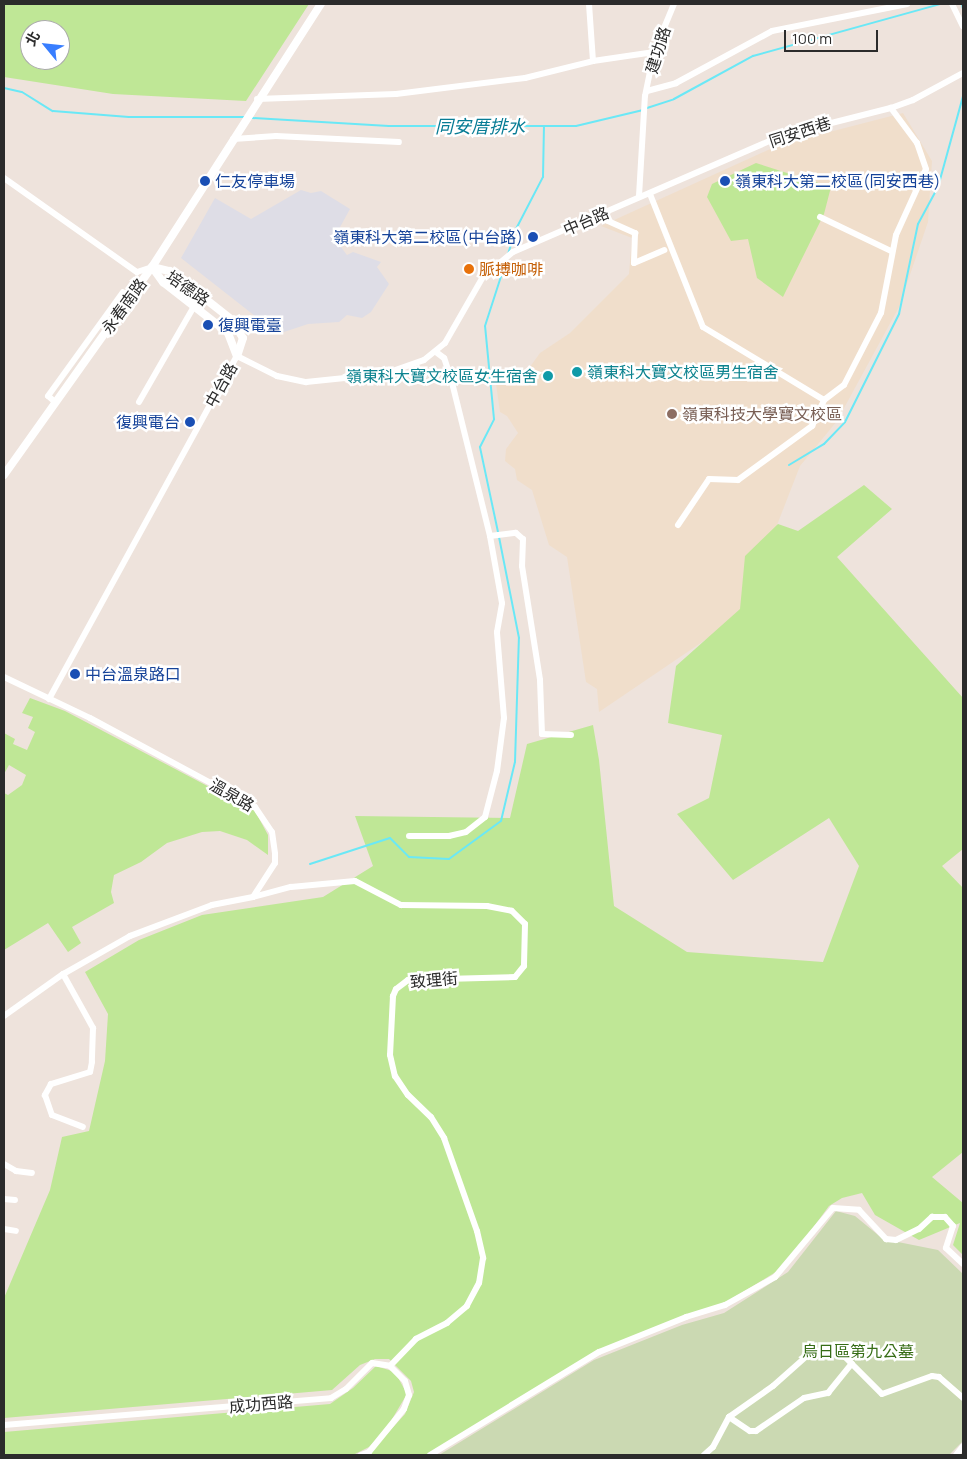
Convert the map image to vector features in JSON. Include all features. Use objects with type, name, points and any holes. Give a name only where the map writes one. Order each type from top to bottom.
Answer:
[{"type":"street","points":[[257,99],[321,4]]},
{"type":"street","points":[[589,4],[593,61]]},
{"type":"street","name":"建功路","points":[[638,196],[646,94],[654,52],[674,4]]},
{"type":"street","points":[[646,94],[676,84],[772,31],[907,4]]},
{"type":"street","points":[[952,4],[963,27]]},
{"type":"street","points":[[257,99],[396,94],[525,78],[593,61],[654,52]]},
{"type":"street","name":"同安西巷","points":[[638,196],[650,194],[784,136],[891,108],[963,73]]},
{"type":"street","name":"永春南路","points":[[4,474],[152,267],[257,99]]},
{"type":"street","points":[[678,525],[704,482],[709,478],[738,480],[812,426],[824,400],[844,384],[881,313],[891,251],[926,169],[917,143],[891,108]]},
{"type":"street","points":[[235,136],[399,142]]},
{"type":"street","name":"培德路","points":[[4,178],[136,272],[152,267],[170,271],[239,328],[243,338],[237,356]]},
{"type":"street","points":[[650,194],[703,326],[824,400]]},
{"type":"street","name":"中台路","points":[[49,699],[237,356],[276,376],[306,382],[384,374],[436,352],[446,343],[473,290],[495,265],[532,242],[602,215],[638,196]]},
{"type":"street","points":[[602,215],[608,221],[635,233],[634,262],[664,250]]},
{"type":"street","points":[[820,217],[891,251]]},
{"type":"street","name":"培德路","points":[[152,267],[163,282],[228,333],[237,356]]},
{"type":"street","points":[[56,402],[48,396],[124,292]]},
{"type":"street","points":[[139,402],[200,296]]},
{"type":"street","points":[[409,836],[449,836],[466,832],[485,817],[492,796],[504,718],[497,632],[502,603],[490,536],[452,382],[444,358],[436,352]]},
{"type":"street","points":[[490,536],[516,533],[523,539],[522,566],[540,680],[542,734],[571,735]]},
{"type":"street","name":"溫泉路","points":[[4,677],[90,718],[259,811],[272,832],[275,863],[253,897]]},
{"type":"street","name":"致理街","points":[[253,897],[291,887],[355,881],[400,905],[488,906],[512,911],[525,924],[524,966],[514,977],[408,980],[396,989],[393,996],[390,1055],[395,1076],[438,1126],[477,1232],[483,1258],[479,1283],[467,1306],[447,1323],[416,1339],[390,1366]]},
{"type":"street","points":[[4,1016],[105,948],[164,921],[212,905],[253,897]]},
{"type":"street","points":[[64,974],[93,1028],[92,1062],[90,1072],[52,1084],[45,1095],[52,1116],[83,1127]]},
{"type":"street","points":[[4,1164],[16,1171],[32,1173]]},
{"type":"street","points":[[4,1198],[15,1200]]},
{"type":"street","points":[[430,1455],[599,1352],[686,1317],[726,1305],[775,1276],[833,1208],[859,1210],[886,1239],[896,1240],[919,1230],[932,1217],[945,1217],[953,1226],[946,1248],[963,1264]]},
{"type":"street","points":[[4,1229],[16,1231]]},
{"type":"street","points":[[704,1455],[713,1447],[729,1417],[774,1386],[808,1354],[835,1352],[852,1363],[882,1394],[932,1376],[939,1377],[963,1398]]},
{"type":"street","name":"成功西路","points":[[4,1425],[331,1398],[346,1389],[372,1362],[390,1366]]},
{"type":"street","points":[[729,1417],[750,1431],[756,1430],[804,1398],[828,1393],[852,1363]]},
{"type":"street","points":[[361,1455],[369,1452],[404,1409],[409,1395],[405,1381],[390,1366]]},
{"type":"street","points":[[956,1455],[963,1446]]},
{"type":"shaded area","name":"嶺東科技大學寶文校區","points":[[903,113],[932,161],[928,222],[899,307],[837,421],[800,466],[742,615],[599,712],[597,689],[586,682],[567,557],[549,545],[532,490],[517,480],[515,469],[505,461],[506,449],[518,433],[507,416],[500,412],[495,377],[527,371],[540,353],[570,333],[629,274],[632,238],[601,226],[779,145]]},
{"type":"shaded area","points":[[301,190],[311,193],[321,191],[350,209],[334,238],[347,255],[353,252],[381,262],[377,267],[389,284],[371,312],[362,318],[347,315],[339,322],[308,324],[278,334],[181,258],[215,198],[251,219]]},
{"type":"green space","points":[[4,4],[309,4],[246,101],[113,94],[4,77]]},
{"type":"green space","points":[[756,163],[831,187],[824,214],[783,297],[757,278],[748,239],[731,241],[707,197],[712,184]]},
{"type":"green space","points":[[864,485],[892,509],[837,557],[963,698],[963,849],[942,866],[963,888],[963,1152],[932,1177],[963,1203],[963,1255],[953,1245],[960,1223],[919,1240],[875,1215],[862,1193],[842,1198],[829,1206],[784,1267],[720,1306],[592,1355],[430,1455],[368,1455],[405,1414],[414,1392],[411,1381],[389,1359],[375,1359],[360,1365],[332,1390],[4,1418],[4,1298],[50,1190],[62,1137],[89,1131],[105,1061],[108,1014],[85,972],[139,940],[202,915],[323,897],[373,866],[355,816],[510,818],[527,744],[593,725],[599,760],[614,906],[687,952],[823,962],[859,866],[829,818],[733,880],[677,814],[709,798],[722,735],[668,723],[676,666],[740,609],[745,556],[778,524],[798,531]]},
{"type":"green space","points":[[30,698],[65,711],[255,811],[268,835],[268,855],[247,840],[220,831],[202,832],[167,843],[141,862],[114,875],[111,892],[114,903],[72,927],[81,943],[68,952],[48,923],[4,950],[4,793],[8,795],[22,785],[26,775],[9,765],[4,774],[4,733],[15,739],[13,744],[27,750],[35,732],[28,728],[33,717],[22,713]]},
{"type":"green space","name":"烏日區第九公墓","points":[[836,1211],[855,1216],[883,1239],[938,1250],[963,1274],[963,1441],[949,1455],[439,1455],[594,1360],[682,1325],[724,1313],[788,1272]]},
{"type":"green space","points":[[376,1366],[395,1372],[407,1394],[385,1431],[369,1447],[353,1455],[4,1455],[4,1432],[330,1404],[353,1388]]},
{"type":"waterway","name":"同安厝排水","points":[[647,108],[674,99],[753,56],[940,4]]},
{"type":"waterway","points":[[962,4],[963,9]]},
{"type":"waterway","name":"同安厝排水","points":[[4,88],[22,92],[53,111],[129,117],[245,117]]},
{"type":"waterway","points":[[789,465],[824,444],[845,422],[899,314],[918,224],[938,187],[963,96]]},
{"type":"waterway","name":"同安厝排水","points":[[252,118],[389,126],[576,126],[643,110]]},
{"type":"waterway","points":[[508,254],[516,229],[543,177],[544,127]]},
{"type":"waterway","points":[[498,532],[480,447],[494,419],[485,326],[506,261]]},
{"type":"waterway","points":[[310,864],[390,838],[409,857],[449,859],[501,821],[515,762],[519,638],[499,537]]},
{"type":"place","name":"仁友停車場","points":[[205,181]]},
{"type":"place","name":"嶺東科大第二校區(同安西巷)","points":[[725,181]]},
{"type":"place","name":"嶺東科大第二校區(中台路)","points":[[533,237]]},
{"type":"place","name":"脈搏咖啡","points":[[469,269]]},
{"type":"place","name":"復興電臺","points":[[208,325]]},
{"type":"place","name":"嶺東科大寶文校區男生宿舍","points":[[577,372]]},
{"type":"place","name":"嶺東科大寶文校區女生宿舍","points":[[548,376]]},
{"type":"place","name":"嶺東科技大學寶文校區","points":[[672,414]]},
{"type":"place","name":"復興電台","points":[[190,422]]},
{"type":"place","name":"中台溫泉路口","points":[[75,674]]}]
